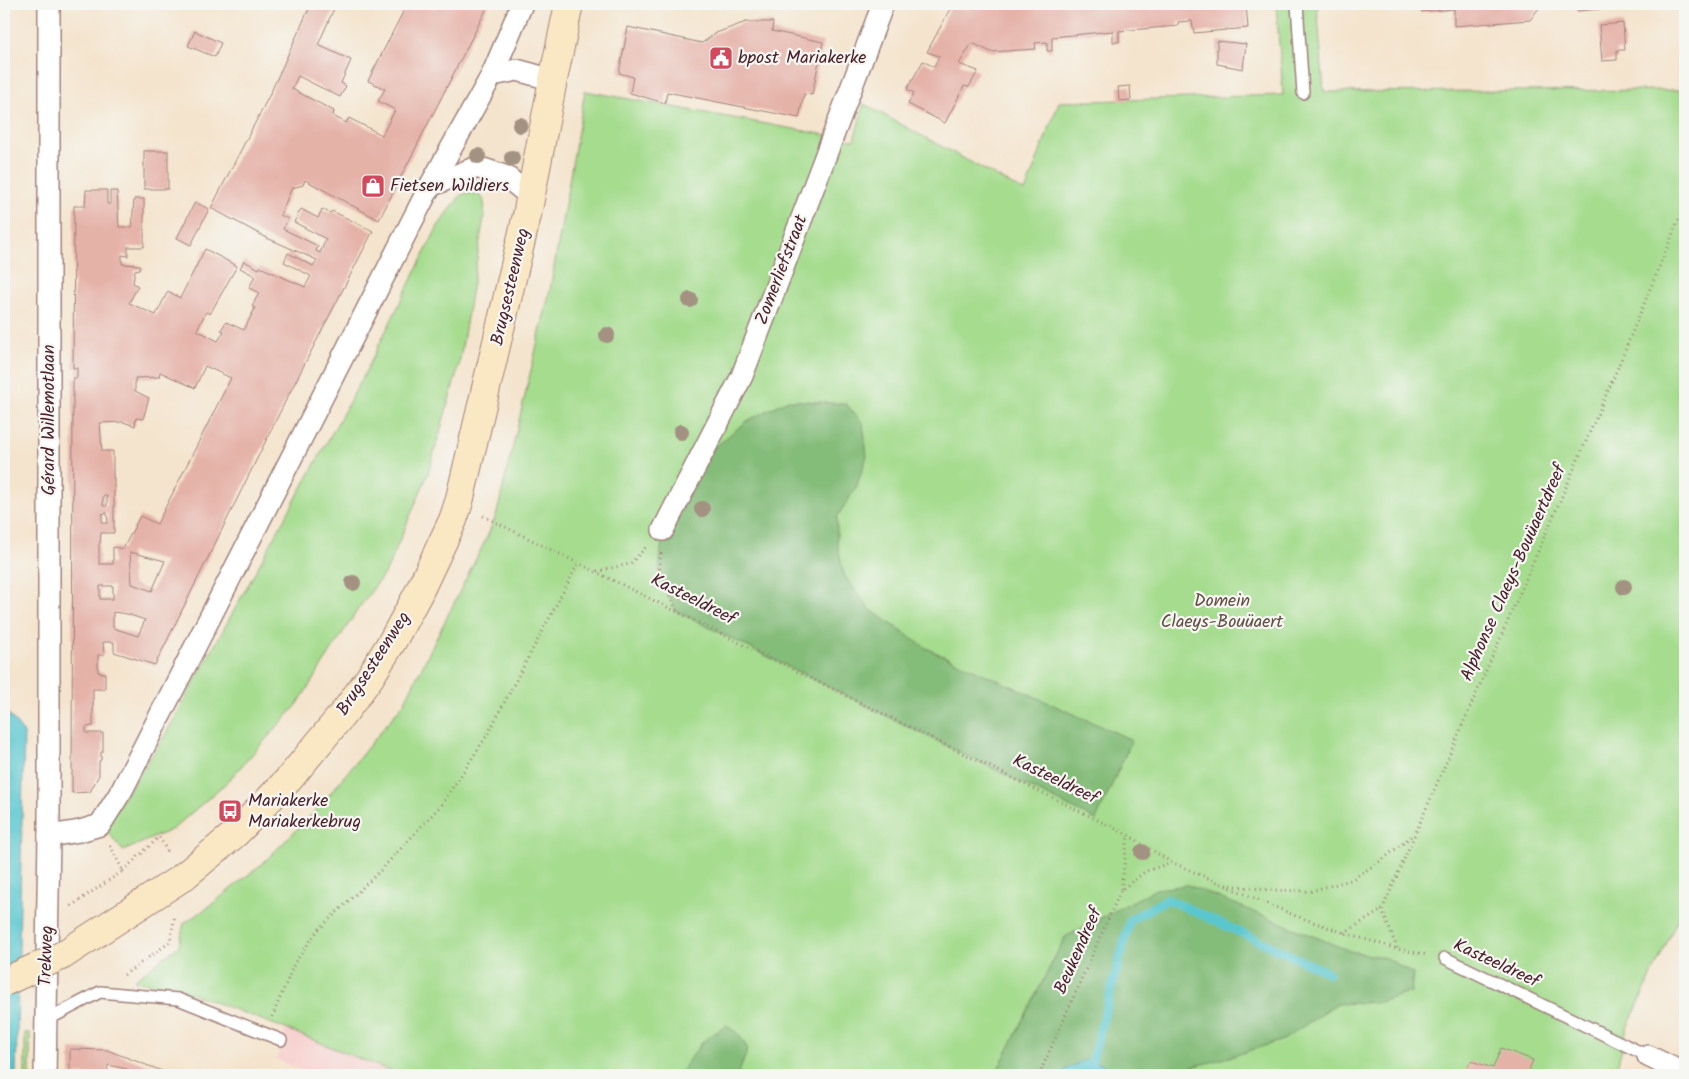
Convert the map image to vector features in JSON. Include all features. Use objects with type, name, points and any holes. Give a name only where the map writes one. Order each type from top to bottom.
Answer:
[{"type":"street","name":"Gérard Willemotlaan","points":[[49,4],[49,836]]},
{"type":"street","points":[[49,836],[80,831],[100,825],[122,790],[430,186],[492,75],[522,4]]},
{"type":"street","name":"Brugsesteenweg","points":[[4,982],[63,955],[183,877],[236,834],[289,779],[346,710],[370,677],[405,617],[453,520],[459,502],[531,197],[569,4]]},
{"type":"street","name":"Zomerliefstraat","points":[[664,530],[742,376],[883,4]]},
{"type":"street","points":[[492,75],[517,70],[553,80]]},
{"type":"street","points":[[430,186],[477,167],[507,177],[531,197]]},
{"type":"street","name":"Trekweg","points":[[44,1075],[49,836]]},
{"type":"street","points":[[1648,1056],[1685,1074]]},
{"type":"lane","points":[[1297,4],[1303,93]]},
{"type":"lane","name":"Kasteeldreef","points":[[1445,958],[1648,1056]]},
{"type":"lane","points":[[45,1021],[100,992],[178,999],[281,1040]]},
{"type":"path","name":"Alphonse Claeys-Bouüaertdreef","points":[[1382,910],[1616,372],[1685,204]]},
{"type":"path","name":"Kasteeldreef","points":[[459,502],[1128,835],[1171,862],[1296,916],[1344,933],[1398,949],[1445,958]]},
{"type":"path","points":[[597,571],[630,564],[664,530]]},
{"type":"path","points":[[664,530],[659,572],[676,611]]},
{"type":"path","points":[[265,1033],[294,962],[318,930],[380,870],[442,804],[486,736],[579,562]]},
{"type":"path","points":[[100,825],[123,871]]},
{"type":"path","points":[[1220,884],[1268,890],[1312,891],[1351,880],[1400,847],[1415,834]]},
{"type":"path","points":[[1121,890],[1128,835]]},
{"type":"path","points":[[48,922],[123,871],[159,837]]},
{"type":"path","name":"Beukendreef","points":[[1038,1075],[1121,890],[1146,871],[1171,862]]},
{"type":"path","points":[[1344,933],[1382,910],[1398,949]]},
{"type":"path","points":[[100,992],[170,942]]},
{"type":"shaded area","points":[[286,1029],[400,1075],[311,1075],[276,1059]]},
{"type":"green space","name":"Domein Claeys-Bouüaert","points":[[1276,4],[1317,4],[1324,92],[1685,90],[1685,904],[1627,1028],[1616,1071],[1623,1075],[400,1075],[188,992],[134,980],[179,946],[184,923],[206,909],[263,863],[319,807],[404,703],[488,535],[497,513],[550,290],[585,91],[854,140],[864,104],[1025,192],[1059,102],[1283,95]]},
{"type":"green space","points":[[474,193],[483,199],[484,217],[459,365],[428,474],[387,570],[358,609],[297,705],[227,782],[173,829],[123,851],[104,827],[163,739],[363,377],[438,226],[461,195]]},
{"type":"green space","points":[[788,400],[846,404],[863,423],[867,456],[856,488],[837,517],[837,542],[844,575],[868,608],[926,648],[1132,740],[1096,820],[676,611],[659,572],[663,530],[699,460],[747,421]]},
{"type":"green space","points":[[1188,885],[1350,951],[1387,958],[1413,974],[1411,992],[1380,1002],[1336,1004],[1283,1040],[1166,1074],[1117,1075],[1101,1064],[1066,1069],[1062,1075],[995,1075],[1065,937],[1156,889]]},
{"type":"green space","points":[[727,1025],[739,1035],[748,1049],[738,1075],[678,1075],[702,1042]]},
{"type":"green space","points":[[25,1033],[30,1033],[30,1075],[25,1075]]},
{"type":"water","points":[[4,708],[24,733],[16,1075],[4,1075]]},
{"type":"water","points":[[1084,1060],[1101,1064],[1117,1075],[1062,1075],[1066,1069]]},
{"type":"building","points":[[311,4],[336,4],[318,45],[351,60],[341,83],[346,86],[340,97],[298,76],[292,89],[334,111],[333,116],[346,123],[349,118],[382,135],[395,110],[378,101],[385,89],[368,81],[407,4],[426,4],[435,9],[438,4],[489,4],[379,220],[305,180],[303,185],[292,188],[280,215],[288,219],[283,229],[318,246],[316,251],[320,253],[326,239],[294,222],[301,209],[318,218],[322,209],[330,213],[332,211],[373,231],[284,404],[155,665],[114,652],[114,642],[103,642],[104,655],[98,655],[98,672],[105,673],[105,689],[93,689],[93,726],[86,727],[86,733],[103,733],[103,752],[101,752],[101,760],[99,761],[99,775],[90,792],[72,793],[73,378],[77,378],[77,368],[73,368],[74,206],[85,206],[86,190],[107,190],[107,204],[110,204],[110,191],[117,191],[119,227],[132,227],[134,199],[144,199],[144,247],[128,247],[128,256],[122,255],[122,264],[140,265],[140,269],[135,270],[133,283],[138,286],[129,303],[156,315],[168,291],[180,298],[205,249],[237,266],[210,314],[206,312],[197,330],[218,341],[224,331],[221,330],[226,322],[244,330],[255,308],[252,306],[259,293],[249,288],[255,276],[240,268],[244,261],[305,287],[311,276],[284,262],[288,253],[313,266],[317,260],[267,238],[211,208],[270,94]],"holes":[[[205,366],[231,378],[157,524],[140,516],[123,549],[113,547],[113,564],[99,564],[101,533],[114,533],[113,451],[102,451],[100,423],[123,422],[135,426],[136,418],[143,419],[149,398],[135,391],[135,378],[159,377],[160,372],[195,388]],[[103,496],[107,496],[107,506],[103,506]],[[107,513],[108,523],[102,523],[102,514]],[[130,552],[165,561],[152,591],[132,584]],[[100,586],[113,586],[113,599],[100,599]],[[113,612],[145,620],[138,636],[113,628]]]},
{"type":"building","points":[[988,4],[1246,4],[1248,28],[1194,33],[1192,21],[1178,22],[1178,26],[1119,31],[1119,42],[1113,42],[1113,31],[1052,37],[1052,51],[1047,51],[1047,42],[1035,43],[1036,49],[991,52],[972,43],[959,64],[978,71],[969,87],[964,86],[945,123],[908,104],[914,93],[907,89],[923,61],[934,67],[939,56],[927,52],[950,9],[975,8],[988,6]]},
{"type":"building","points":[[1420,4],[1548,4],[1548,8],[1539,8],[1530,20],[1454,26],[1454,9],[1421,12]]},
{"type":"building","points":[[1577,4],[1600,4],[1600,9],[1577,11]]},
{"type":"building","name":"bpost Mariakerke","points":[[746,22],[773,22],[772,31],[823,42],[812,95],[804,94],[799,118],[667,92],[665,103],[630,93],[633,77],[619,73],[628,27],[702,43],[716,33]]},
{"type":"building","points":[[1623,23],[1625,50],[1617,50],[1617,60],[1602,61],[1599,25]]},
{"type":"building","points":[[195,31],[221,43],[215,57],[188,46]]},
{"type":"building","points":[[1217,41],[1246,44],[1243,69],[1217,64]]},
{"type":"building","points":[[1130,86],[1131,100],[1119,101],[1118,87]]},
{"type":"building","points":[[144,151],[168,151],[168,189],[144,189]]},
{"type":"building","points":[[195,202],[209,209],[191,245],[177,238]]},
{"type":"building","points":[[1501,1048],[1533,1060],[1527,1075],[1463,1075],[1471,1061],[1493,1068]]},
{"type":"building","points":[[70,1049],[107,1050],[162,1071],[159,1075],[123,1075],[127,1069],[108,1065],[107,1075],[70,1075]]},
{"type":"waterway","points":[[1088,1075],[1130,920],[1167,899],[1329,973]]},
{"type":"place","name":"bpost Mariakerke","points":[[721,58]]},
{"type":"place","name":"Fietsen Wildiers","points":[[373,186]]},
{"type":"place","name":"Mariakerke Mariakerkebrug","points":[[230,811]]}]
